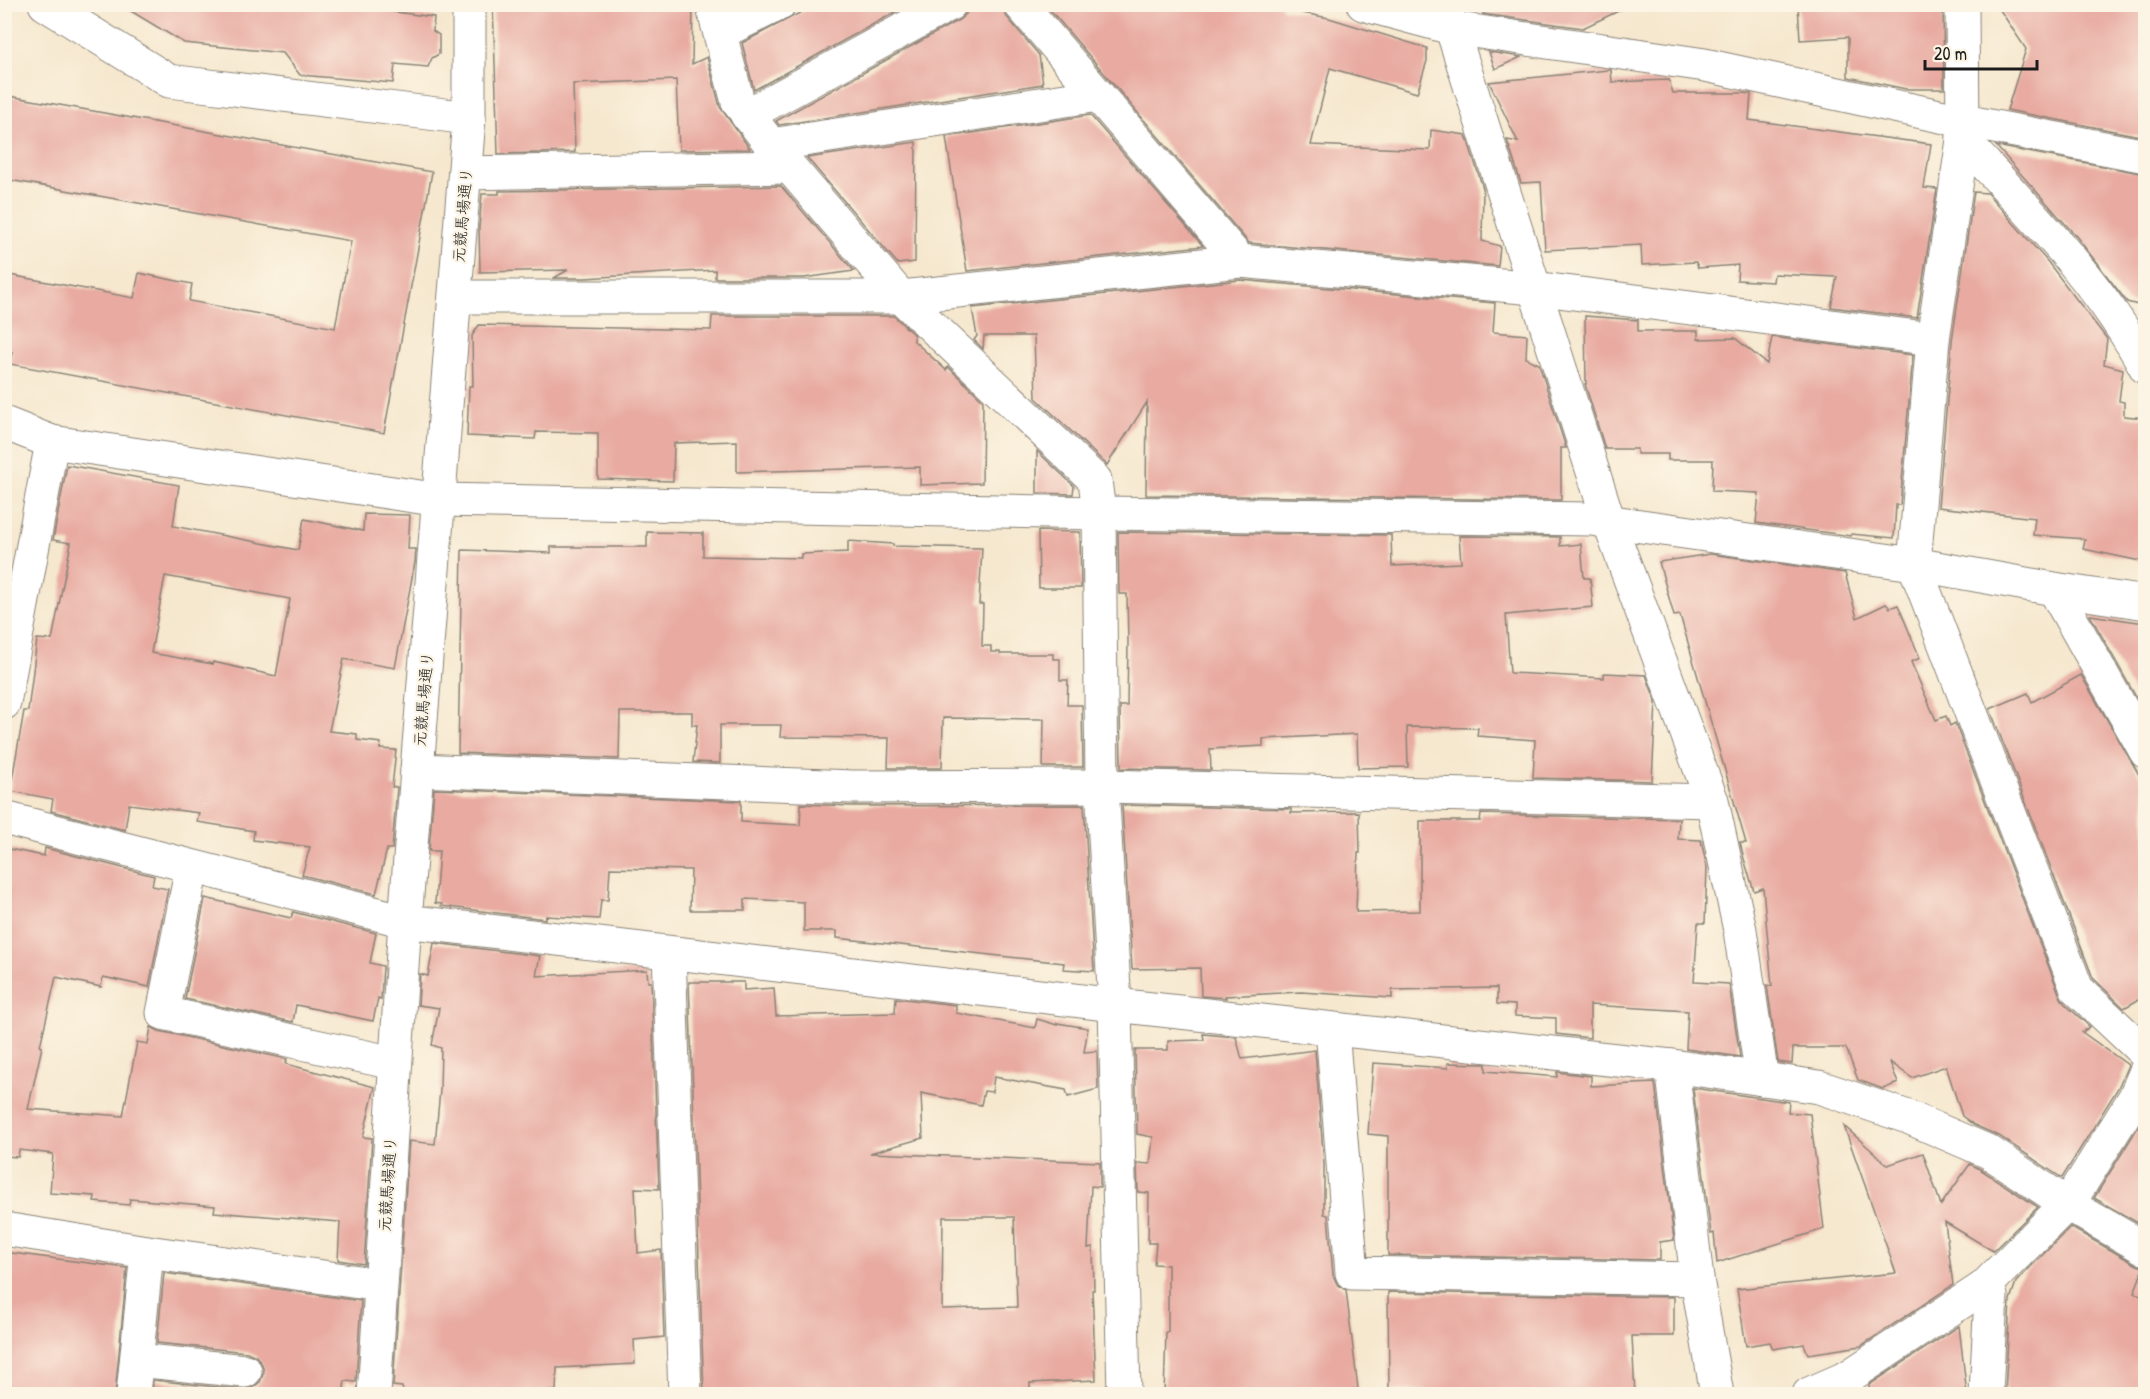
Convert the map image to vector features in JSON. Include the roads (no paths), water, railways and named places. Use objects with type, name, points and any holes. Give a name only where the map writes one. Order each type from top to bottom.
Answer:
[{"type":"street","points":[[45,4],[169,81],[470,118]]},
{"type":"street","name":"元競馬場通り","points":[[374,1395],[394,1063],[470,118],[469,4]]},
{"type":"street","points":[[779,4],[716,19],[738,102],[780,156],[901,297],[1095,480],[1099,513],[1102,786],[1114,1005],[1124,1395]]},
{"type":"street","points":[[747,115],[950,4]]},
{"type":"street","points":[[1020,4],[1240,261]]},
{"type":"street","points":[[1364,4],[1448,16],[1705,65],[1963,130],[2145,156]]},
{"type":"street","points":[[1962,4],[1963,130],[1933,339],[1914,564],[2077,989],[2145,1054]]},
{"type":"street","points":[[1448,16],[1610,522],[1712,801],[1740,930],[1762,1079]]},
{"type":"street","points":[[465,172],[780,156],[1098,95]]},
{"type":"street","points":[[1963,130],[2083,272],[2132,343],[2145,368]]},
{"type":"street","points":[[455,297],[901,297],[1240,261],[1534,288],[1933,339]]},
{"type":"street","points":[[4,423],[52,442],[440,500],[1099,513],[1591,519],[1914,564],[2145,603]]},
{"type":"street","points":[[4,703],[52,442]]},
{"type":"street","points":[[2054,589],[2145,752]]},
{"type":"street","points":[[417,770],[854,787],[1102,786],[1712,801]]},
{"type":"street","points":[[4,818],[405,921],[1114,1005],[1672,1066],[1819,1087],[1908,1117],[1989,1152],[2067,1204],[2145,1249]]},
{"type":"street","points":[[192,867],[163,1013],[394,1063]]},
{"type":"street","points":[[669,954],[685,1395]]},
{"type":"street","points":[[1332,1029],[1352,1273],[1697,1279]]},
{"type":"street","points":[[1672,1066],[1697,1279],[1717,1395]]},
{"type":"street","points":[[1809,1395],[1848,1377],[1984,1287],[2067,1204],[2134,1097],[2145,1071]]},
{"type":"street","points":[[4,1229],[380,1285]]},
{"type":"street","points":[[133,1395],[147,1252]]},
{"type":"street","points":[[1984,1287],[1991,1296],[1986,1395]]},
{"type":"street","points":[[137,1360],[245,1371]]}]
